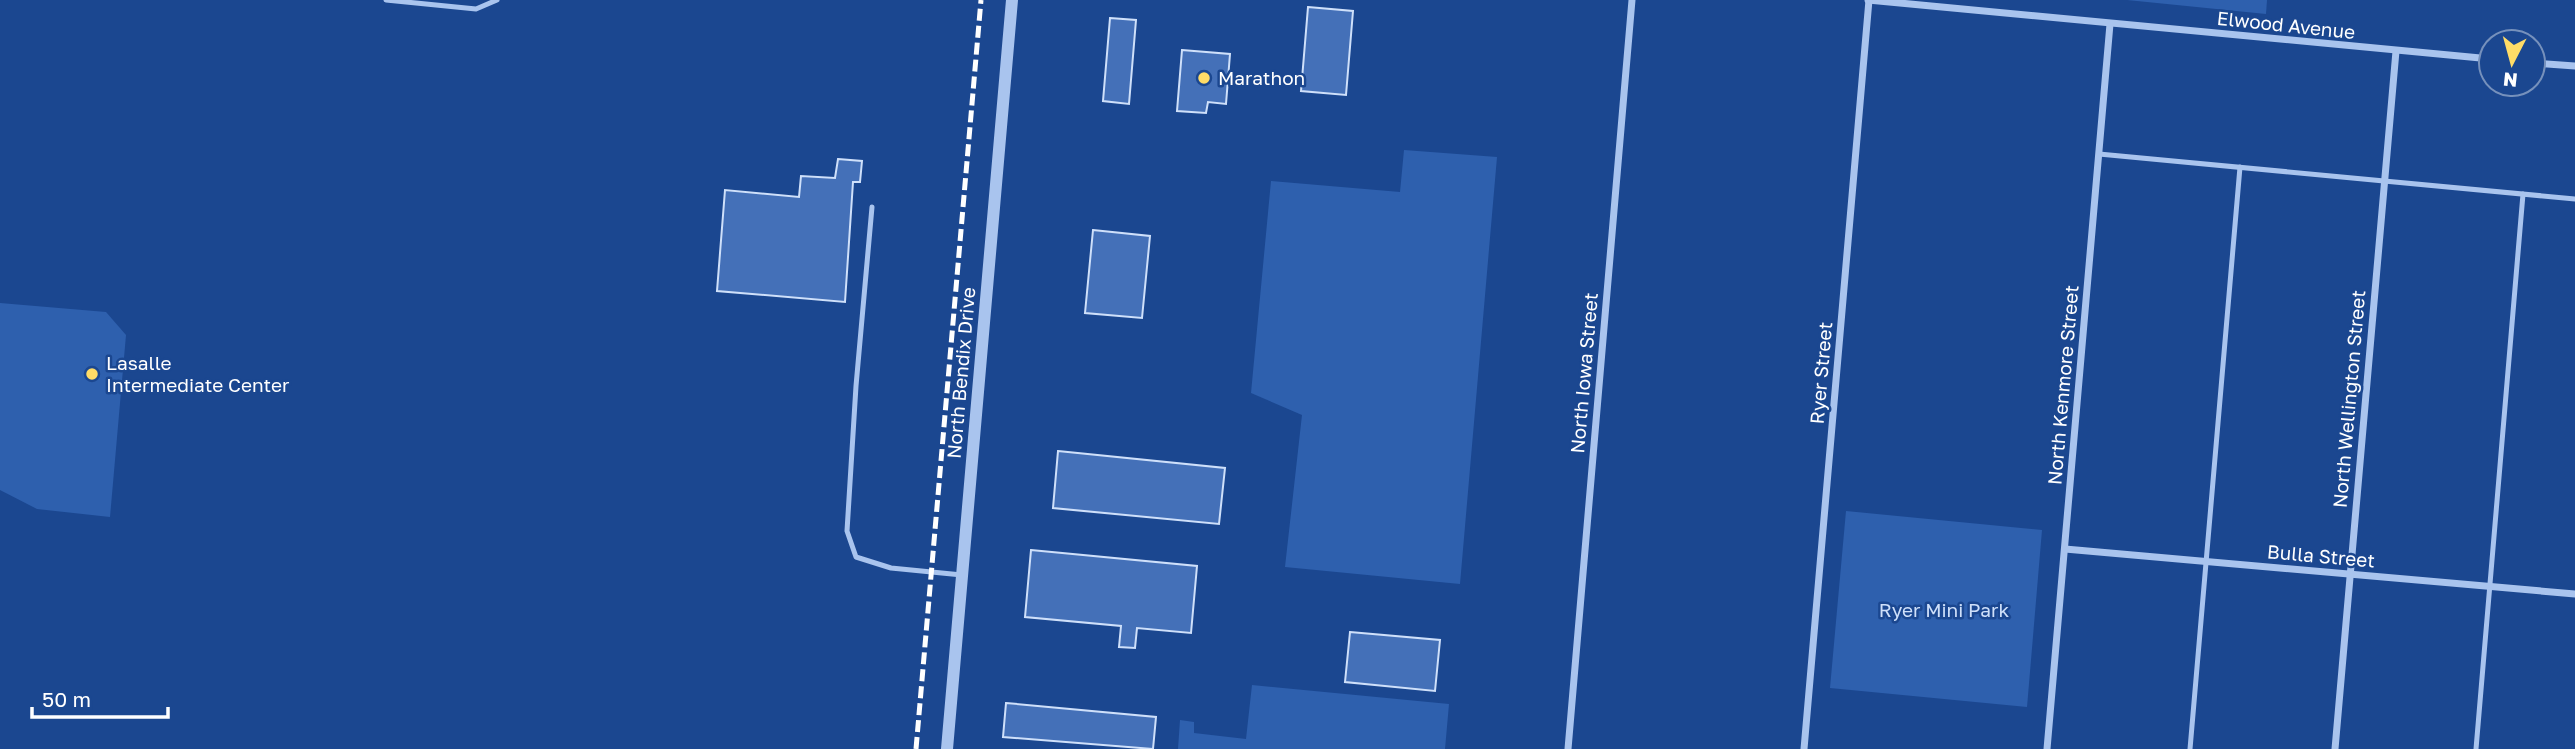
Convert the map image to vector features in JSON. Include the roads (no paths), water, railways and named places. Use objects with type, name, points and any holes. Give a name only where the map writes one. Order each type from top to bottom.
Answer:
[{"type":"street","name":"North Bendix Drive","points":[[947,749],[1012,0]]},
{"type":"street","name":"North Iowa Street","points":[[1568,749],[1632,0]]},
{"type":"street","name":"Elwood Avenue","points":[[1869,0],[2477,58]]},
{"type":"street","name":"Ryer Street","points":[[1804,749],[1869,0]]},
{"type":"street","name":"North Kenmore Street","points":[[2048,749],[2110,24]]},
{"type":"street","name":"North Wellington Street","points":[[2335,749],[2396,51]]},
{"type":"street","points":[[2547,64],[2575,66]]},
{"type":"street","name":"Bulla Street","points":[[2065,549],[2575,594]]},
{"type":"lane","points":[[386,0],[476,9],[496,0]]},
{"type":"lane","points":[[2099,153],[2575,200]]},
{"type":"lane","points":[[2190,749],[2240,167]]},
{"type":"lane","points":[[2476,749],[2523,194]]},
{"type":"lane","points":[[872,207],[856,386],[847,531],[856,557],[891,568],[962,575]]},
{"type":"railway","points":[[916,749],[981,0]]},
{"type":"place","name":"Marathon","points":[[1204,78]]},
{"type":"place","name":"Lasalle Intermediate Center","points":[[92,374]]},
{"type":"park label","name":"Ryer Mini Park","points":[[1944,610]]}]
